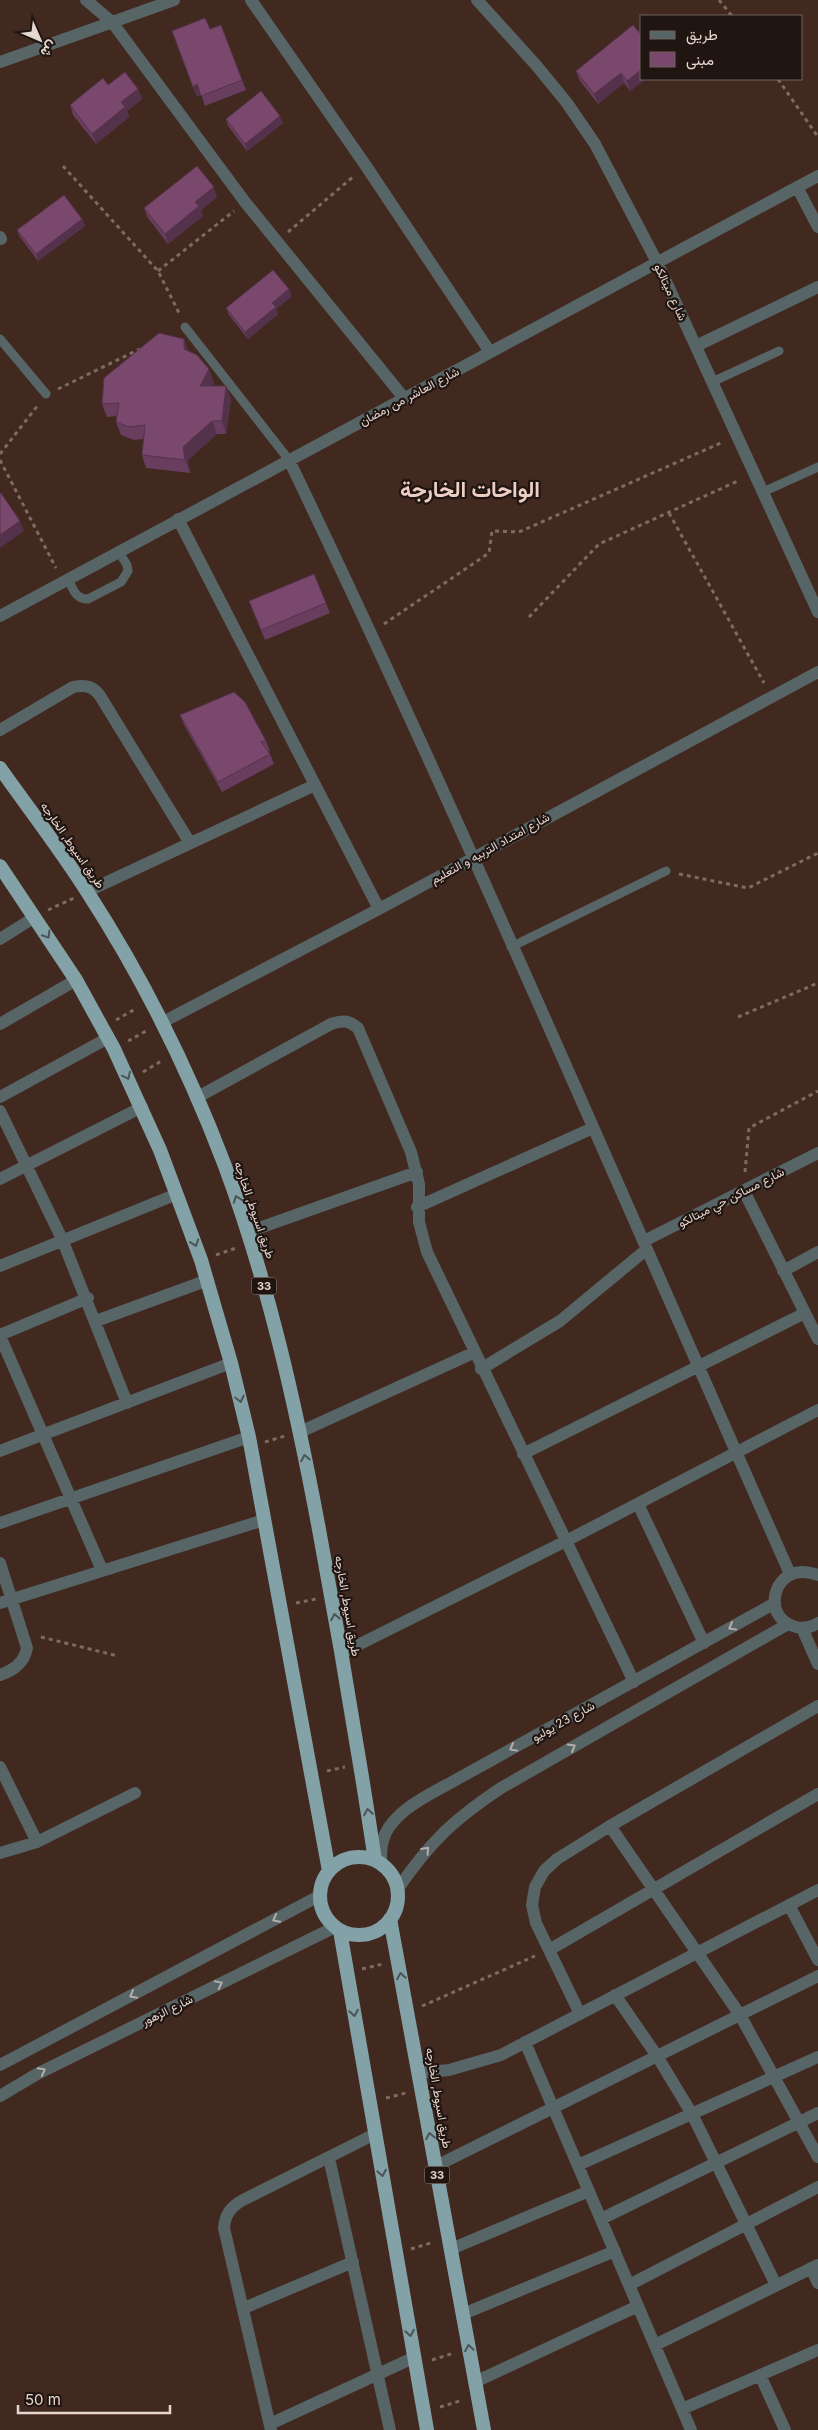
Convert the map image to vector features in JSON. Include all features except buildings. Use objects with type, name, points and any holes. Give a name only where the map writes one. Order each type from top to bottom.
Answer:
[{"type":"highway","name":"طريق اسيوط, الخارجه","points":[[0,768],[88,891],[150,1000],[176,1053],[224,1164],[250,1237],[286,1368],[300,1432],[332,1595],[378,1862]]},
{"type":"highway","points":[[0,866],[76,980],[108,1038],[142,1107],[177,1194],[208,1280],[250,1441],[329,1871]]},
{"type":"highway","points":[[363,1857],[378,1862],[394,1880],[397,1890],[398,1900],[390,1919],[372,1933],[362,1935],[338,1929],[326,1919],[321,1908],[322,1882],[338,1862],[350,1858],[363,1857]]},
{"type":"highway","name":"طريق اسيوط, الخارجه","points":[[390,1919],[484,2430]]},
{"type":"highway","points":[[338,1929],[427,2430]]},
{"type":"street","points":[[86,0],[112,22],[276,242],[404,398]]},
{"type":"street","points":[[0,62],[174,0]]},
{"type":"street","points":[[251,0],[366,166],[490,352]]},
{"type":"street","name":"شارع ميتالكو","points":[[477,0],[536,65],[567,103],[590,136],[657,262],[818,612]]},
{"type":"street","name":"شارع العاشر من رمضان","points":[[0,616],[818,176]]},
{"type":"street","points":[[797,187],[818,227]]},
{"type":"street","points":[[696,346],[818,287]]},
{"type":"street","points":[[289,460],[371,632],[790,1574]]},
{"type":"street","points":[[178,519],[379,909]]},
{"type":"street","name":"شارع امتداد التربيه و التعليم","points":[[161,1022],[379,909],[818,672]]},
{"type":"street","points":[[0,730],[73,687],[81,685],[90,687],[102,699],[190,843]]},
{"type":"street","points":[[88,891],[315,785]]},
{"type":"street","points":[[0,939],[35,917]]},
{"type":"street","points":[[0,1024],[76,980]]},
{"type":"street","points":[[196,1098],[340,1020],[350,1022],[358,1028],[411,1152],[417,1172],[419,1222],[427,1252],[473,1352],[634,1682]]},
{"type":"street","points":[[0,1097],[108,1038]]},
{"type":"street","points":[[0,1179],[142,1107]]},
{"type":"street","points":[[0,1111],[28,1164],[88,1298],[127,1403]]},
{"type":"street","points":[[418,1207],[593,1128]]},
{"type":"street","name":"شارع مساكن حي ميتالكو","points":[[482,1369],[560,1321],[645,1245],[818,1153]]},
{"type":"street","points":[[250,1237],[417,1172]]},
{"type":"street","points":[[744,1191],[817,1335]]},
{"type":"street","points":[[0,1266],[62,1239],[177,1194]]},
{"type":"street","points":[[783,1271],[818,1252]]},
{"type":"street","points":[[96,1321],[208,1280]]},
{"type":"street","points":[[88,1298],[0,1336],[102,1570]]},
{"type":"street","points":[[523,1454],[805,1314]]},
{"type":"street","points":[[300,1432],[473,1352]]},
{"type":"street","points":[[0,1451],[231,1363]]},
{"type":"street","points":[[342,1653],[566,1541],[818,1410]]},
{"type":"street","points":[[0,1523],[250,1441]]},
{"type":"street","points":[[638,1504],[704,1643]]},
{"type":"street","points":[[6,1601],[264,1520]]},
{"type":"street","points":[[0,1563],[6,1601],[24,1633],[27,1648],[23,1659],[11,1671],[0,1675]]},
{"type":"street","points":[[818,1575],[799,1571],[790,1574],[778,1586],[775,1604],[781,1618],[788,1624],[802,1628],[818,1623]]},
{"type":"street","name":"شارع 23 يوليو","points":[[378,1862],[382,1843],[391,1824],[406,1810],[444,1786],[775,1604]]},
{"type":"street","points":[[397,1890],[419,1858],[442,1833],[501,1788],[788,1624]]},
{"type":"street","points":[[802,1628],[818,1664]]},
{"type":"street","points":[[580,2014],[536,1923],[532,1905],[535,1887],[544,1871],[558,1858],[610,1826],[818,1706]]},
{"type":"street","points":[[0,1767],[37,1842]]},
{"type":"street","points":[[0,1853],[37,1842],[135,1793]]},
{"type":"street","points":[[549,1950],[656,1890],[818,1794]]},
{"type":"street","points":[[610,1826],[740,2014],[776,2076],[818,2157]]},
{"type":"street","points":[[419,2073],[476,2064],[500,2055],[818,1890]]},
{"type":"street","points":[[0,2065],[320,1896]]},
{"type":"street","points":[[789,1905],[818,1960]]},
{"type":"street","name":"شارع الزهور","points":[[0,2096],[37,2074],[338,1929]]},
{"type":"street","points":[[436,2166],[818,1976]]},
{"type":"street","points":[[615,1995],[657,2056],[692,2114],[776,2286]]},
{"type":"street","points":[[525,2042],[691,2430]]},
{"type":"street","points":[[578,2165],[818,2057]]},
{"type":"street","points":[[601,2218],[818,2113]]},
{"type":"street","points":[[375,2134],[241,2201],[228,2212],[224,2228],[270,2427],[377,2373],[415,2361]]},
{"type":"street","points":[[329,2158],[390,2430]]},
{"type":"street","points":[[630,2285],[818,2187]]},
{"type":"street","points":[[450,2243],[590,2191]]},
{"type":"street","points":[[463,2314],[615,2251]]},
{"type":"street","points":[[244,2308],[353,2262]]},
{"type":"street","points":[[655,2345],[815,2267],[818,2283]]},
{"type":"street","points":[[477,2389],[638,2306]]},
{"type":"street","points":[[682,2409],[818,2350]]},
{"type":"street","points":[[760,2375],[785,2430]]},
{"type":"lane","points":[[186,328],[289,460]]},
{"type":"lane","points":[[0,339],[46,394]]},
{"type":"lane","points":[[712,382],[779,351]]},
{"type":"lane","points":[[763,492],[818,467]]},
{"type":"lane","points":[[66,580],[74,592],[82,599],[88,600],[126,578],[127,565],[119,552]]},
{"type":"lane","points":[[511,947],[666,871]]},
{"type":"path","points":[[719,0],[731,15]]},
{"type":"path","points":[[779,80],[818,137]]},
{"type":"path","points":[[63,166],[158,271],[186,328]]},
{"type":"path","points":[[276,242],[366,166]]},
{"type":"path","points":[[158,271],[245,202]]},
{"type":"path","points":[[0,454],[46,394],[142,348]]},
{"type":"path","points":[[371,632],[489,553],[492,531],[519,532],[737,436]]},
{"type":"path","points":[[0,460],[66,580]]},
{"type":"path","points":[[529,617],[599,544],[754,474]]},
{"type":"path","points":[[669,513],[771,697]]},
{"type":"path","points":[[666,871],[748,888],[818,853]]},
{"type":"path","points":[[35,917],[88,891]]},
{"type":"path","points":[[738,1017],[818,983]]},
{"type":"path","points":[[108,1038],[150,1000]]},
{"type":"path","points":[[108,1038],[161,1022]]},
{"type":"path","points":[[129,1080],[176,1053]]},
{"type":"path","points":[[744,1191],[750,1128],[818,1091]]},
{"type":"path","points":[[201,1260],[250,1237]]},
{"type":"path","points":[[250,1441],[300,1432]]},
{"type":"path","points":[[280,1606],[332,1595]]},
{"type":"path","points":[[24,1633],[118,1656]]},
{"type":"path","points":[[311,1774],[360,1764]]},
{"type":"path","points":[[408,2013],[549,1950]]},
{"type":"path","points":[[347,1974],[398,1959]]},
{"type":"path","points":[[370,2103],[421,2088]]},
{"type":"path","points":[[396,2252],[450,2243]]},
{"type":"path","points":[[415,2361],[469,2349]]},
{"type":"path","points":[[424,2412],[477,2389]]},
{"type":"district","name":"الواحات الخارجة","points":[[470,489]]}]
